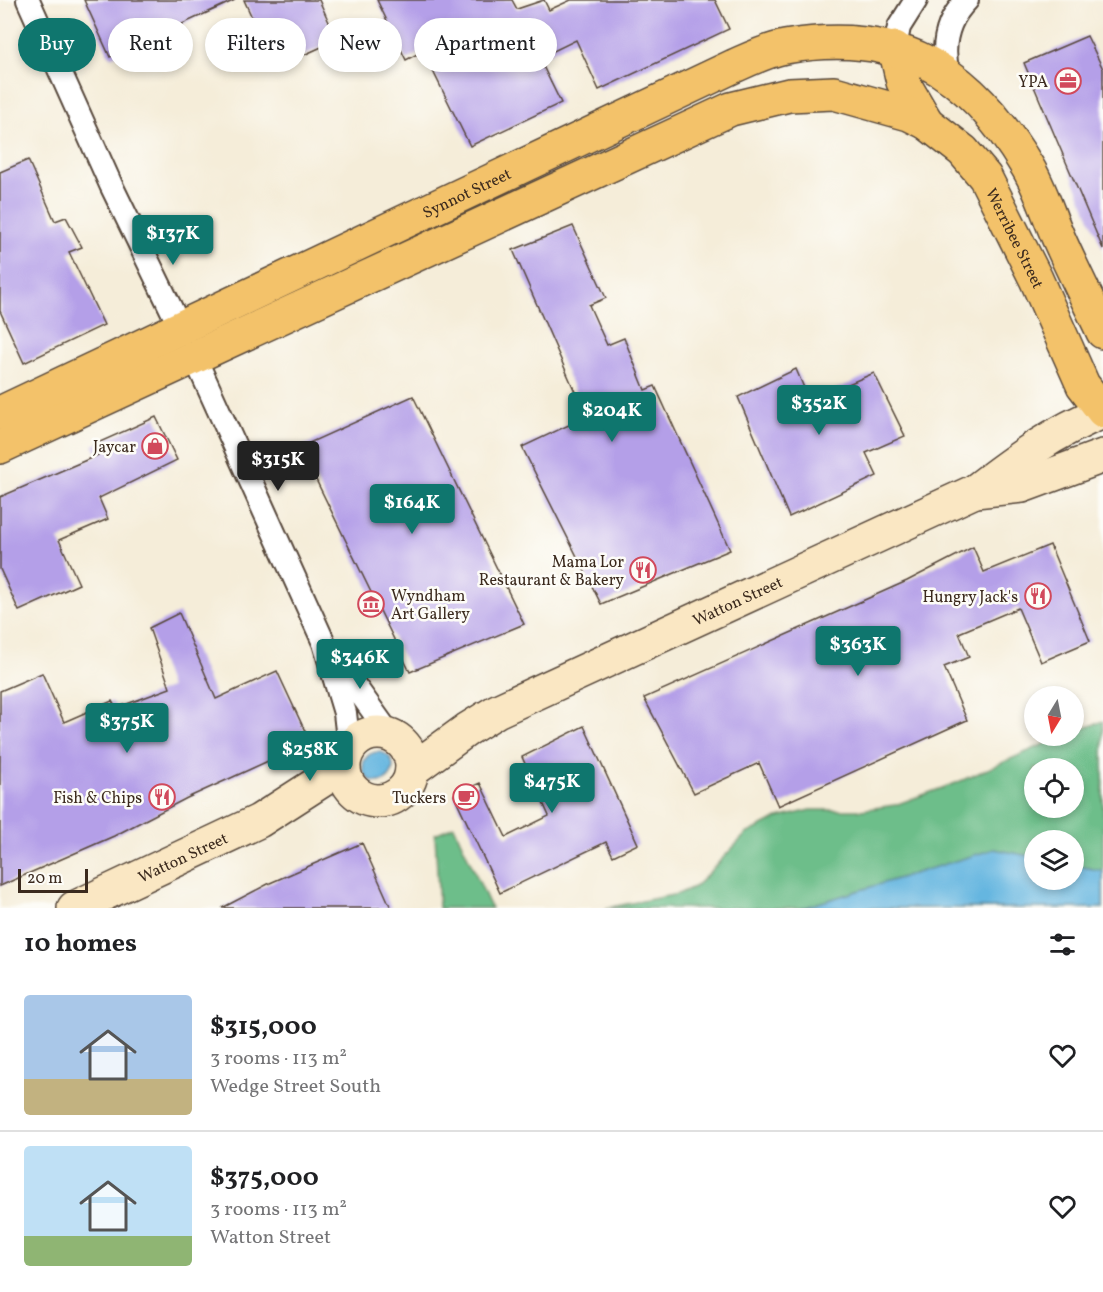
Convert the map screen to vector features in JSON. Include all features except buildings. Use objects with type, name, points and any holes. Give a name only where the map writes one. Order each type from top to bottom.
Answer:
[{"type":"highway","name":"Synnot Street","points":[[0,413],[734,66],[781,48],[833,42],[895,48]]},
{"type":"highway","points":[[895,48],[948,73],[992,114],[1028,167],[1103,332]]},
{"type":"highway","points":[[895,48],[903,82],[927,123]]},
{"type":"highway","name":"Werribee Street","points":[[473,229],[731,109],[789,95],[834,93],[884,106],[927,123],[963,151],[985,177],[1036,279],[1083,385],[1103,411]]},
{"type":"highway","points":[[0,447],[473,229],[452,199]]},
{"type":"highway","points":[[180,327],[195,358]]},
{"type":"street","points":[[28,0],[111,186],[180,327]]},
{"type":"street","points":[[895,48],[899,27],[916,0]]},
{"type":"street","points":[[948,73],[945,59],[947,32],[952,19],[967,0]]},
{"type":"street","points":[[195,358],[324,643],[345,713],[347,752],[345,777],[349,786],[365,798],[383,801],[399,794],[410,779],[412,770],[408,751],[393,736],[324,643]]},
{"type":"street","name":"Watton Street","points":[[412,770],[497,711],[975,491],[1015,459],[1077,422],[1103,411]]},
{"type":"street","name":"Watton Street","points":[[975,491],[1022,486],[1103,456]]},
{"type":"street","name":"Watton Street","points":[[393,736],[497,711]]},
{"type":"street","points":[[347,752],[363,736],[372,733],[393,736]]},
{"type":"street","name":"Watton Street","points":[[74,908],[259,821],[335,772],[347,752]]},
{"type":"street","name":"Watton Street","points":[[259,821],[288,816],[350,798],[365,798]]},
{"type":"green space","points":[[1103,721],[1103,908],[606,908],[678,894],[696,886],[746,834],[778,818],[811,810],[861,810],[895,805],[956,783],[1040,746],[1084,746],[1084,728]]},
{"type":"green space","points":[[454,826],[491,908],[439,908],[435,834]]},
{"type":"water","points":[[378,752],[389,756],[393,767],[389,778],[378,782],[367,778],[363,767],[367,756]]},
{"type":"water","points":[[994,849],[1024,855],[1024,890],[1084,890],[1084,867],[1103,871],[1103,908],[802,908]]},
{"type":"place","name":"YPA","points":[[1068,81]]},
{"type":"place","name":"Jaycar","points":[[155,446]]},
{"type":"place","name":"Mama Lor Restaurant & Bakery","points":[[643,570]]},
{"type":"place","name":"Hungry Jack's","points":[[1038,596]]},
{"type":"place","name":"Wyndham Art Gallery","points":[[371,604]]},
{"type":"place","name":"Fish & Chips","points":[[162,797]]},
{"type":"place","name":"Tuckers","points":[[466,797]]}]
